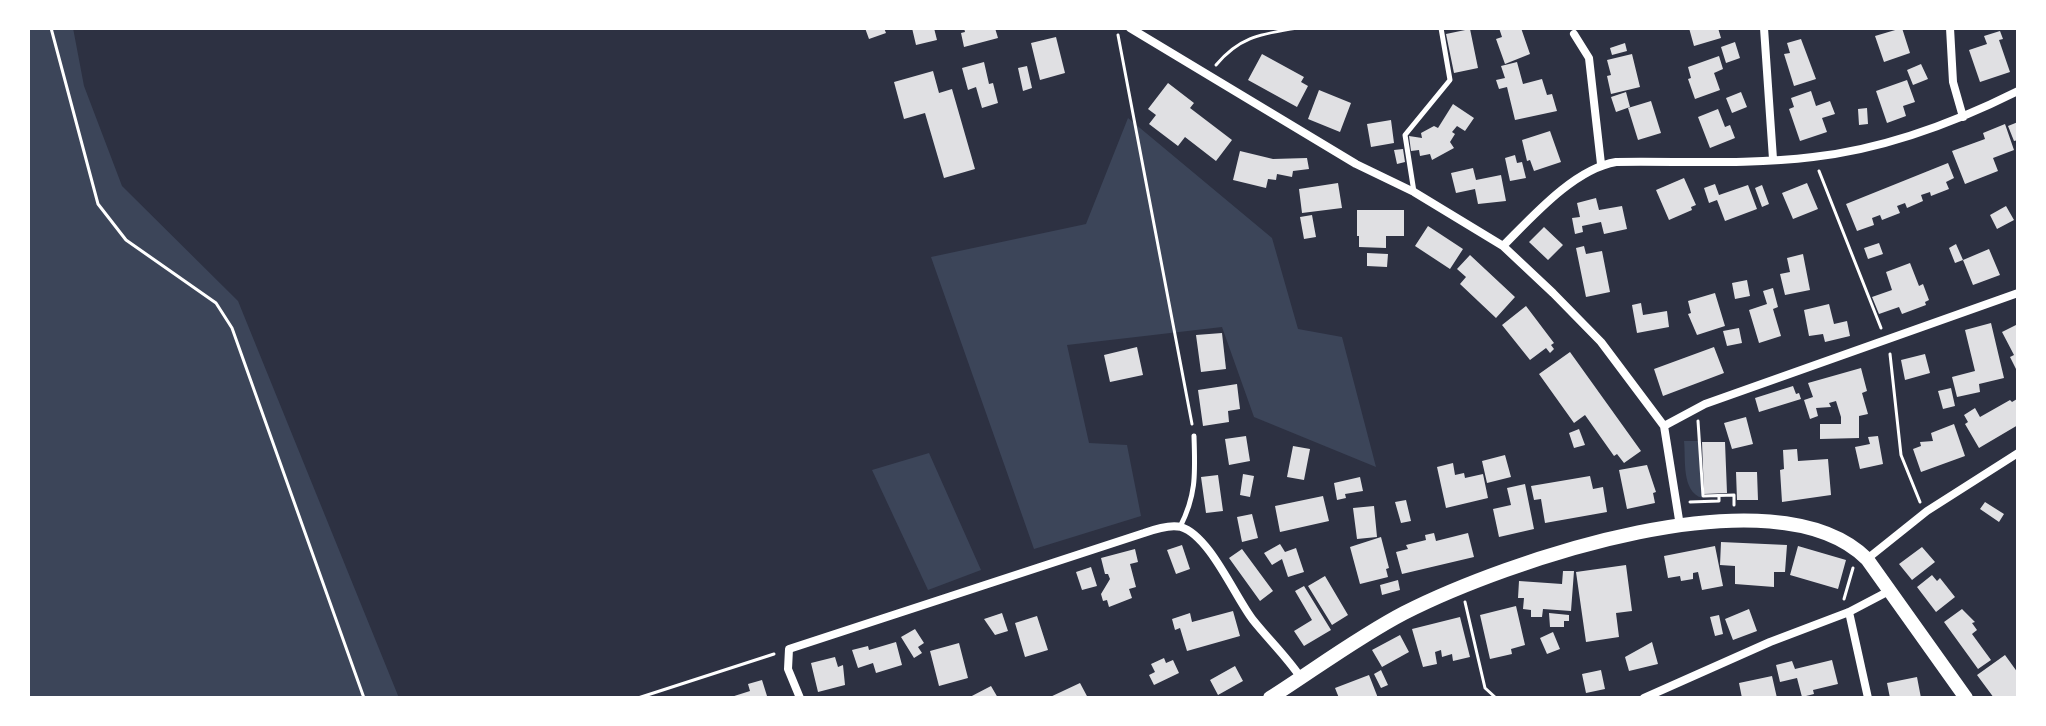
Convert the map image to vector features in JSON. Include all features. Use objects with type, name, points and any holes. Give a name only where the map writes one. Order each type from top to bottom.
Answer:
[{"type":"main road","points":[[1270,698],[1401,614],[1461,586],[1539,557],[1605,540],[1722,521],[1767,522],[1829,534],[1862,554],[1966,698]]},
{"type":"street","points":[[1130,28],[1356,164],[1414,192],[1503,246],[1601,342],[1664,426],[1680,526]]},
{"type":"street","points":[[1764,28],[1773,159]]},
{"type":"street","points":[[1950,28],[1953,82],[1963,117]]},
{"type":"street","points":[[1574,34],[1589,58],[1601,164]]},
{"type":"street","points":[[1503,246],[1536,212],[1601,164],[1814,157],[1873,146],[1963,117],[2018,91]]},
{"type":"street","points":[[1664,426],[1697,409],[2018,293]]},
{"type":"street","points":[[1862,554],[2018,453]]},
{"type":"street","points":[[800,698],[788,669],[789,649],[1161,527],[1180,527],[1195,535],[1216,559],[1252,618],[1301,678]]},
{"type":"street","points":[[1644,698],[1849,612],[1889,591]]},
{"type":"street","points":[[1849,612],[1868,698]]},
{"type":"lane","points":[[1414,192],[1405,135],[1450,80],[1441,28]]},
{"type":"lane","points":[[1180,527],[1195,488],[1194,436]]},
{"type":"path","points":[[51,28],[98,204],[126,240],[216,303],[232,328],[364,698]]},
{"type":"path","points":[[1116,28],[1194,436]]},
{"type":"path","points":[[1209,74],[1230,48],[1243,41],[1297,28]]},
{"type":"path","points":[[1697,409],[1703,496],[1734,495],[1734,503]]},
{"type":"path","points":[[1704,501],[1719,501],[1717,495]]},
{"type":"path","points":[[1839,616],[1853,571],[1862,554]]},
{"type":"path","points":[[1461,586],[1485,688],[1496,698]]},
{"type":"path","points":[[638,698],[789,649]]},
{"type":"shaded area","points":[[28,28],[73,28],[84,86],[122,186],[238,301],[399,698],[28,698]]},
{"type":"shaded area","points":[[1128,118],[1272,238],[1298,329],[1342,337],[1376,467],[1254,417],[1222,327],[1067,345],[1089,443],[1127,445],[1141,516],[1034,549],[931,257],[1086,224]]},
{"type":"shaded area","points":[[1684,441],[1699,441],[1702,498],[1695,494],[1688,482]]},
{"type":"shaded area","points":[[929,453],[981,570],[928,590],[872,470]]},
{"type":"building","points":[[865,28],[884,28],[886,33],[869,39]]},
{"type":"building","points":[[912,28],[934,28],[937,40],[916,45]]},
{"type":"building","points":[[964,28],[995,28],[998,38],[964,47],[961,33],[965,32]]},
{"type":"building","points":[[1499,28],[1521,28],[1530,54],[1505,64],[1496,39],[1502,37]]},
{"type":"building","points":[[1689,28],[1718,28],[1721,38],[1694,46]]},
{"type":"building","points":[[1902,28],[1910,53],[1884,62],[1875,36]]},
{"type":"building","points":[[1470,29],[1478,68],[1454,73],[1446,34]]},
{"type":"building","points":[[2000,31],[2003,39],[1999,40],[2010,72],[1980,82],[1969,50],[1987,44],[1984,36]]},
{"type":"building","points":[[1056,37],[1065,73],[1040,80],[1031,43]]},
{"type":"building","points":[[1801,39],[1816,79],[1794,86],[1784,54],[1790,53],[1787,43]]},
{"type":"building","points":[[1735,42],[1740,58],[1726,63],[1721,47]]},
{"type":"building","points":[[1625,43],[1627,51],[1612,55],[1610,48]]},
{"type":"building","points":[[1262,54],[1304,77],[1301,82],[1308,86],[1297,107],[1248,80]]},
{"type":"building","points":[[1632,54],[1640,87],[1611,94],[1607,60]]},
{"type":"building","points":[[1719,56],[1723,69],[1714,73],[1720,90],[1695,99],[1688,79],[1691,78],[1688,67]]},
{"type":"building","points":[[984,62],[998,103],[982,108],[976,87],[968,90],[962,68]]},
{"type":"building","points":[[1517,62],[1523,84],[1542,79],[1547,95],[1552,94],[1557,111],[1515,120],[1507,87],[1499,89],[1496,80],[1505,78],[1501,66]]},
{"type":"building","points":[[1921,64],[1928,79],[1913,85],[1907,70]]},
{"type":"building","points":[[1027,66],[1032,88],[1023,91],[1018,68]]},
{"type":"building","points":[[933,71],[939,93],[952,89],[975,169],[944,178],[925,113],[904,119],[894,82]]},
{"type":"building","points":[[1907,80],[1915,102],[1903,106],[1906,116],[1887,123],[1876,91]]},
{"type":"building","points":[[1168,83],[1194,103],[1190,108],[1232,140],[1216,161],[1185,137],[1178,146],[1149,124],[1156,115],[1148,109]]},
{"type":"building","points":[[1319,90],[1351,103],[1340,132],[1308,119]]},
{"type":"building","points":[[1811,91],[1816,106],[1830,101],[1835,114],[1822,118],[1827,132],[1800,141],[1789,109],[1794,107],[1791,98]]},
{"type":"building","points":[[1626,92],[1630,107],[1616,112],[1611,97]]},
{"type":"building","points":[[1741,92],[1747,107],[1732,113],[1726,98]]},
{"type":"building","points":[[1651,101],[1661,133],[1638,140],[1628,108]]},
{"type":"building","points":[[1453,104],[1474,118],[1465,131],[1457,126],[1452,132],[1455,134],[1450,142],[1454,148],[1432,160],[1430,154],[1420,156],[1419,150],[1411,151],[1409,136],[1422,138],[1421,133],[1434,126],[1438,128]]},
{"type":"building","points":[[1867,108],[1868,124],[1859,125],[1858,109]]},
{"type":"building","points":[[1718,109],[1725,127],[1730,125],[1735,138],[1710,148],[1698,117]]},
{"type":"building","points":[[1391,120],[1394,143],[1371,147],[1367,124]]},
{"type":"building","points":[[2018,122],[2018,140],[2014,141],[2008,126]]},
{"type":"building","points":[[2005,124],[2014,150],[1993,158],[1998,171],[1965,184],[1952,151],[1985,139],[1983,133]]},
{"type":"building","points":[[1550,131],[1561,162],[1534,171],[1530,160],[1527,161],[1522,140]]},
{"type":"building","points":[[1403,149],[1405,162],[1397,164],[1394,150]]},
{"type":"building","points":[[1240,151],[1273,159],[1307,158],[1309,169],[1293,171],[1292,177],[1277,174],[1276,180],[1268,179],[1266,188],[1233,180]]},
{"type":"building","points":[[1515,155],[1517,163],[1522,162],[1526,178],[1510,181],[1505,158]]},
{"type":"building","points":[[1948,163],[1954,178],[1946,182],[1949,189],[1931,196],[1930,192],[1921,195],[1923,201],[1907,208],[1905,203],[1897,206],[1900,213],[1882,220],[1880,215],[1872,218],[1874,225],[1857,231],[1846,204]]},
{"type":"building","points":[[1473,168],[1476,180],[1501,175],[1506,201],[1478,204],[1475,189],[1456,193],[1451,173]]},
{"type":"building","points":[[1684,178],[1696,205],[1691,207],[1692,210],[1669,220],[1656,190]]},
{"type":"building","points":[[1338,183],[1342,208],[1302,213],[1299,189]]},
{"type":"building","points":[[1807,183],[1818,209],[1793,219],[1782,193]]},
{"type":"building","points":[[1715,184],[1719,195],[1748,185],[1757,209],[1725,221],[1717,200],[1709,203],[1704,188]]},
{"type":"building","points":[[1762,185],[1769,204],[1762,207],[1755,188]]},
{"type":"building","points":[[1596,198],[1599,210],[1622,206],[1627,229],[1604,234],[1601,222],[1582,226],[1583,232],[1575,234],[1572,218],[1580,217],[1577,203]]},
{"type":"building","points":[[2006,206],[2014,220],[1997,229],[1990,215]]},
{"type":"building","points":[[1357,210],[1404,210],[1404,236],[1386,236],[1386,248],[1359,247]]},
{"type":"building","points":[[1312,215],[1316,237],[1304,239],[1300,217]]},
{"type":"building","points":[[1428,226],[1463,249],[1450,269],[1415,246]]},
{"type":"building","points":[[1544,227],[1563,245],[1548,260],[1529,242]]},
{"type":"building","points":[[1879,243],[1883,254],[1868,259],[1864,248]]},
{"type":"building","points":[[1956,244],[1963,260],[1955,263],[1949,248]]},
{"type":"building","points":[[1584,246],[1586,254],[1602,251],[1610,292],[1586,297],[1576,248]]},
{"type":"building","points":[[1989,249],[2000,275],[1973,285],[1963,260]]},
{"type":"building","points":[[1367,253],[1388,254],[1387,267],[1367,266]]},
{"type":"building","points":[[1803,254],[1810,290],[1785,295],[1780,274],[1790,272],[1787,258]]},
{"type":"building","points":[[1470,255],[1515,297],[1496,318],[1460,284],[1466,277],[1457,269]]},
{"type":"building","points":[[1910,263],[1919,286],[1923,284],[1929,300],[1925,302],[1926,305],[1902,314],[1899,307],[1879,314],[1872,297],[1892,290],[1886,272]]},
{"type":"building","points":[[1747,280],[1750,296],[1735,299],[1732,283]]},
{"type":"building","points":[[1773,288],[1778,307],[1773,309],[1781,336],[1759,343],[1749,310],[1767,304],[1763,291]]},
{"type":"building","points":[[1715,293],[1725,326],[1697,335],[1688,314],[1691,313],[1688,301]]},
{"type":"building","points":[[1641,303],[1643,315],[1667,311],[1669,327],[1637,333],[1632,305]]},
{"type":"building","points":[[1829,304],[1834,324],[1847,321],[1850,336],[1825,342],[1823,334],[1809,336],[1804,310]]},
{"type":"building","points":[[1526,306],[1554,343],[1550,353],[1546,348],[1530,360],[1502,325]]},
{"type":"building","points":[[1991,323],[2004,378],[1979,384],[1980,392],[1957,397],[1952,377],[1975,371],[1965,330]]},
{"type":"building","points":[[2018,324],[2018,373],[2010,357],[2014,355],[2002,332]]},
{"type":"building","points":[[1739,328],[1742,343],[1727,346],[1723,331]]},
{"type":"building","points":[[1222,333],[1226,369],[1201,372],[1196,335]]},
{"type":"building","points":[[1137,347],[1143,375],[1110,382],[1104,355]]},
{"type":"building","points":[[1714,347],[1724,373],[1663,396],[1654,369]]},
{"type":"building","points":[[1570,352],[1641,451],[1624,463],[1617,454],[1614,456],[1585,415],[1574,423],[1539,374]]},
{"type":"building","points":[[1925,354],[1930,373],[1905,380],[1901,360]]},
{"type":"building","points":[[1861,368],[1867,391],[1862,393],[1868,414],[1859,416],[1859,438],[1820,439],[1820,424],[1841,424],[1841,417],[1836,401],[1829,403],[1831,407],[1816,408],[1818,416],[1810,419],[1804,400],[1813,397],[1808,383]]},
{"type":"building","points":[[1237,384],[1240,409],[1228,411],[1229,422],[1203,426],[1198,390]]},
{"type":"building","points":[[1793,386],[1801,399],[1759,412],[1755,398]]},
{"type":"building","points":[[1951,388],[1955,406],[1943,409],[1938,391]]},
{"type":"building","points":[[2017,399],[2018,425],[1979,448],[1965,424],[1968,422],[1964,415],[1975,408],[1980,417]]},
{"type":"building","points":[[1746,417],[1753,444],[1732,449],[1724,423]]},
{"type":"building","points":[[1954,424],[1965,456],[1921,472],[1913,449],[1921,446],[1920,442],[1933,441],[1931,433]]},
{"type":"building","points":[[1579,429],[1585,445],[1574,448],[1569,433]]},
{"type":"building","points":[[1246,436],[1250,461],[1229,465],[1225,439]]},
{"type":"building","points":[[1878,436],[1883,464],[1860,469],[1855,447],[1870,444],[1868,437]]},
{"type":"building","points":[[1702,442],[1725,442],[1727,493],[1704,494]]},
{"type":"building","points":[[1293,446],[1310,449],[1304,480],[1287,477]]},
{"type":"building","points":[[1797,449],[1798,461],[1828,459],[1831,495],[1782,502],[1780,470],[1784,469],[1783,450]]},
{"type":"building","points":[[1505,455],[1511,477],[1487,483],[1482,461]]},
{"type":"building","points":[[1453,463],[1455,475],[1464,473],[1465,478],[1483,474],[1488,498],[1446,508],[1437,467]]},
{"type":"building","points":[[1647,465],[1656,492],[1653,493],[1655,503],[1627,509],[1619,470]]},
{"type":"building","points":[[1736,472],[1757,472],[1758,500],[1737,500]]},
{"type":"building","points":[[1243,474],[1254,476],[1250,497],[1240,495]]},
{"type":"building","points":[[1218,475],[1223,511],[1206,513],[1201,477]]},
{"type":"building","points":[[1590,476],[1593,489],[1603,487],[1607,512],[1545,523],[1541,499],[1534,500],[1531,486]]},
{"type":"building","points":[[1360,477],[1363,491],[1345,494],[1346,498],[1337,500],[1334,483]]},
{"type":"building","points":[[1525,484],[1534,529],[1499,537],[1493,509],[1511,505],[1507,488]]},
{"type":"building","points":[[1323,496],[1329,521],[1280,532],[1275,506]]},
{"type":"building","points":[[1406,500],[1411,521],[1401,523],[1395,502]]},
{"type":"building","points":[[1985,502],[2004,514],[1999,522],[1980,509]]},
{"type":"building","points":[[1374,506],[1377,537],[1357,539],[1353,508]]},
{"type":"building","points":[[1252,514],[1258,538],[1242,542],[1237,517]]},
{"type":"building","points":[[1434,533],[1436,541],[1468,533],[1474,557],[1402,574],[1396,552],[1408,549],[1406,545],[1426,540],[1425,535]]},
{"type":"building","points":[[1381,537],[1389,568],[1386,569],[1388,577],[1360,584],[1350,547]]},
{"type":"building","points":[[1721,542],[1787,545],[1785,572],[1774,572],[1774,587],[1735,584],[1735,566],[1720,565]]},
{"type":"building","points":[[1280,544],[1285,552],[1296,548],[1304,572],[1288,577],[1282,559],[1272,565],[1264,553]]},
{"type":"building","points":[[1182,545],[1190,569],[1176,574],[1167,550]]},
{"type":"building","points":[[1715,546],[1723,586],[1702,590],[1698,572],[1693,573],[1693,579],[1681,581],[1680,576],[1668,578],[1664,556]]},
{"type":"building","points":[[1798,546],[1846,560],[1838,589],[1790,575]]},
{"type":"building","points":[[1922,547],[1935,562],[1912,580],[1899,564]]},
{"type":"building","points":[[1135,549],[1138,562],[1130,564],[1136,587],[1129,589],[1132,598],[1109,607],[1101,594],[1110,579],[1105,574],[1101,558]]},
{"type":"building","points":[[1242,549],[1273,591],[1260,601],[1229,558]]},
{"type":"building","points":[[1626,565],[1632,611],[1616,613],[1619,637],[1586,642],[1576,572]]},
{"type":"building","points":[[1091,567],[1097,586],[1082,590],[1076,572]]},
{"type":"building","points":[[1563,571],[1574,571],[1571,611],[1543,609],[1542,617],[1531,617],[1531,610],[1523,609],[1524,598],[1518,598],[1519,581],[1562,584]]},
{"type":"building","points":[[1932,575],[1937,581],[1940,578],[1955,597],[1936,612],[1917,587]]},
{"type":"building","points":[[1325,576],[1348,615],[1332,625],[1308,586]]},
{"type":"building","points":[[1398,580],[1400,590],[1382,595],[1380,585]]},
{"type":"building","points":[[1304,586],[1331,630],[1304,646],[1294,631],[1312,620],[1295,591]]},
{"type":"building","points":[[1516,606],[1525,645],[1511,649],[1512,654],[1490,659],[1480,615]]},
{"type":"building","points":[[1749,609],[1757,631],[1733,640],[1725,619]]},
{"type":"building","points":[[1962,609],[1975,622],[1972,623],[1977,630],[1972,634],[1991,660],[1978,669],[1944,622]]},
{"type":"building","points":[[1233,611],[1240,636],[1187,651],[1180,628],[1175,630],[1172,619],[1190,613],[1192,622]]},
{"type":"building","points":[[1002,613],[1008,631],[995,635],[984,619]]},
{"type":"building","points":[[1549,613],[1569,615],[1569,621],[1564,621],[1564,627],[1550,627]]},
{"type":"building","points":[[1719,615],[1723,634],[1715,636],[1710,617]]},
{"type":"building","points":[[1037,616],[1048,650],[1025,657],[1015,623]]},
{"type":"building","points":[[1460,617],[1470,657],[1453,661],[1452,654],[1442,657],[1441,650],[1435,652],[1437,664],[1423,667],[1412,629]]},
{"type":"building","points":[[915,629],[924,643],[918,647],[922,653],[914,658],[901,637]]},
{"type":"building","points":[[1553,632],[1560,649],[1547,654],[1540,638]]},
{"type":"building","points":[[1400,635],[1409,652],[1382,667],[1372,650]]},
{"type":"building","points":[[896,642],[902,665],[876,673],[873,663],[858,668],[852,650],[868,646],[869,650]]},
{"type":"building","points":[[1652,642],[1658,664],[1629,671],[1625,657]]},
{"type":"building","points":[[959,643],[968,678],[939,686],[930,651]]},
{"type":"building","points":[[2005,655],[2018,673],[2018,698],[1994,698],[1977,675]]},
{"type":"building","points":[[835,657],[838,667],[843,665],[845,685],[818,692],[811,663]]},
{"type":"building","points":[[1164,658],[1166,663],[1173,660],[1179,673],[1154,685],[1149,675],[1155,672],[1151,664]]},
{"type":"building","points":[[1832,660],[1838,684],[1813,690],[1814,694],[1802,697],[1797,678],[1780,682],[1776,665],[1792,661],[1795,669]]},
{"type":"building","points":[[1235,666],[1243,681],[1218,695],[1210,680]]},
{"type":"building","points":[[1381,670],[1388,685],[1381,688],[1374,674]]},
{"type":"building","points":[[1601,670],[1605,689],[1586,693],[1582,674]]},
{"type":"building","points":[[1369,675],[1378,698],[1339,698],[1335,688]]},
{"type":"building","points":[[1772,676],[1777,698],[1742,698],[1739,683]]},
{"type":"building","points":[[1917,677],[1921,698],[1890,698],[1887,683]]},
{"type":"building","points":[[762,680],[767,696],[728,698],[750,691],[748,684]]},
{"type":"building","points":[[1080,683],[1088,698],[1048,698]]},
{"type":"building","points":[[991,686],[998,698],[968,698]]}]
